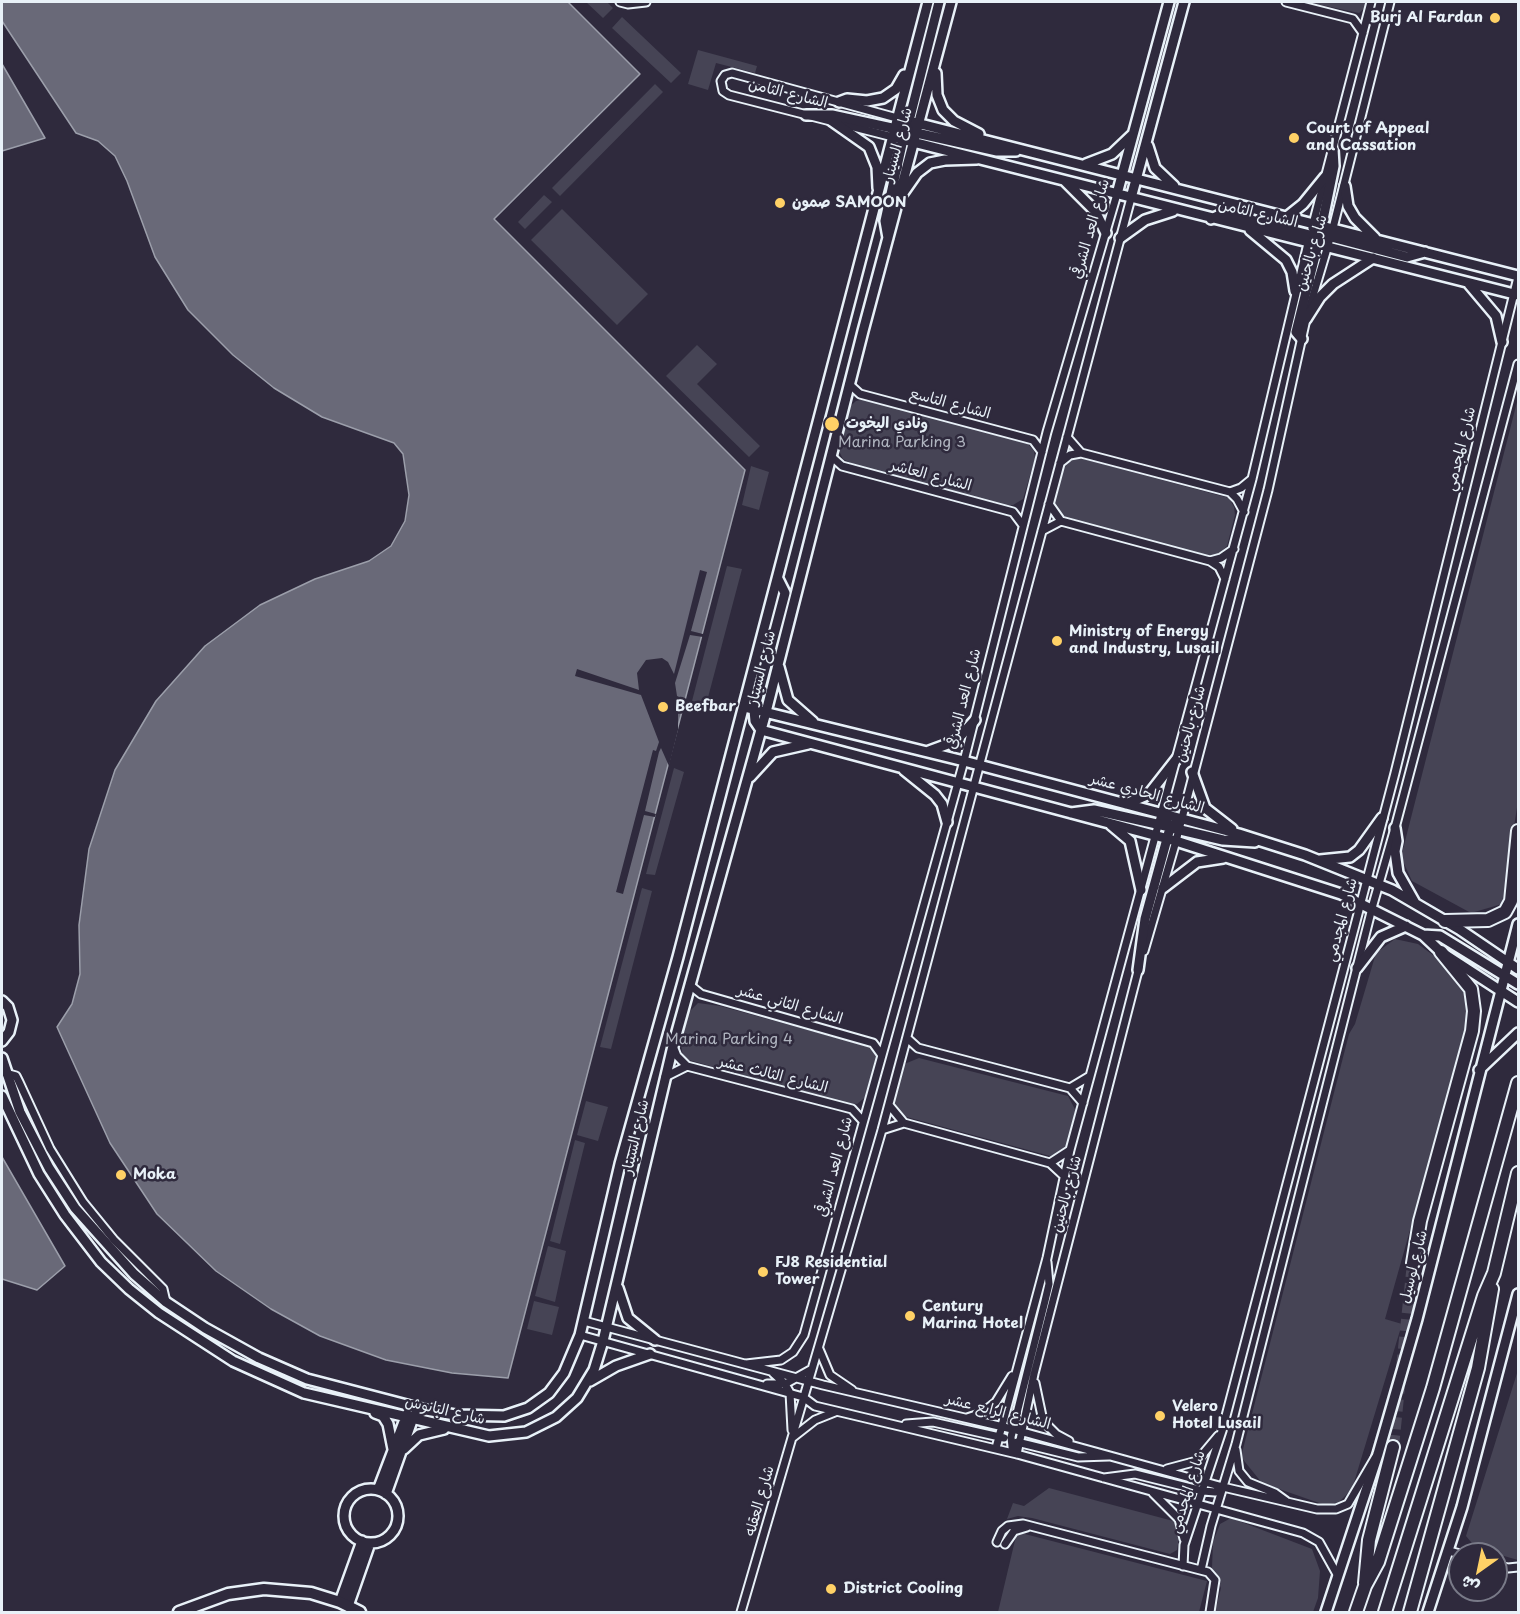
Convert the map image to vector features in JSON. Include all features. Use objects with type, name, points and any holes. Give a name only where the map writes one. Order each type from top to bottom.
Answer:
[{"type":"highway","points":[[1445,921],[1488,920],[1505,912],[1511,901],[1518,831]]},
{"type":"highway","points":[[1413,1263],[1420,1221],[1472,1032],[1474,1011],[1471,989],[1441,952]]},
{"type":"highway","points":[[1356,1612],[1377,1562],[1433,1389],[1518,1083]]},
{"type":"highway","points":[[1410,1612],[1478,1368],[1488,1324],[1494,1273],[1518,1173]]},
{"type":"highway","points":[[1384,1612],[1484,1296],[1494,1273]]},
{"type":"highway","points":[[1365,1586],[1369,1540],[1393,1447]]},
{"type":"main road","points":[[179,1612],[212,1599],[251,1590],[291,1590],[344,1604],[360,1612]]},
{"type":"street","points":[[624,3],[646,2]]},
{"type":"street","name":"شارع السينار","points":[[603,1341],[673,1046],[692,986],[762,730],[849,384],[899,200],[907,132],[897,118],[928,2]]},
{"type":"street","points":[[888,240],[885,221],[939,2]]},
{"type":"street","name":"شارع السينار","points":[[580,1335],[620,1164],[880,193],[934,68],[951,2]]},
{"type":"street","name":"شارع العد الشرقي","points":[[746,1364],[781,1360],[793,1352],[804,1335],[964,761],[1027,504],[1123,176],[1169,2]]},
{"type":"street","name":"شارع العد الشرقي","points":[[803,1397],[889,1105],[1184,2]]},
{"type":"street","points":[[1286,2],[1353,19],[1363,33]]},
{"type":"street","name":"شارع بالحنين","points":[[1017,1454],[1034,1374],[1138,970],[1163,888],[1172,830],[1192,772],[1268,490],[1306,319],[1320,235],[1325,177],[1371,2]]},
{"type":"street","name":"شارع بالحنين","points":[[1172,830],[1162,814],[1244,512],[1295,291],[1320,235],[1346,186],[1390,2]]},
{"type":"street","points":[[1353,19],[1369,10]]},
{"type":"street","points":[[839,102],[847,99],[873,101],[888,96],[899,85],[911,63]]},
{"type":"street","points":[[934,68],[937,94],[943,110],[954,121],[988,140]]},
{"type":"street","name":"الشارع الثامن","points":[[897,118],[732,73],[725,75],[721,81],[723,91],[729,95],[806,115],[907,132],[988,140],[1288,216],[1320,235],[1373,258],[1516,294]]},
{"type":"street","points":[[806,115],[832,115],[997,151],[1034,152]]},
{"type":"street","points":[[832,121],[869,147],[877,167],[880,193]]},
{"type":"street","name":"الشارع الثامن","points":[[907,132],[980,158],[1211,219],[1246,227],[1376,239],[1518,277]]},
{"type":"street","points":[[1084,164],[1112,154],[1133,134]]},
{"type":"street","points":[[1148,143],[1155,168],[1176,188]]},
{"type":"street","points":[[1302,339],[1296,332],[1334,166],[1333,149]]},
{"type":"street","points":[[899,200],[917,173],[930,163],[980,158]]},
{"type":"street","points":[[1288,216],[1303,204],[1325,177]]},
{"type":"street","points":[[1063,179],[1095,211],[1106,233]]},
{"type":"street","points":[[1346,186],[1348,206],[1355,218],[1376,239]]},
{"type":"street","points":[[1120,238],[1145,220],[1174,210]]},
{"type":"street","points":[[1211,219],[1224,213],[1407,257],[1425,252]]},
{"type":"street","points":[[1246,227],[1278,251],[1286,261],[1292,272],[1295,291]]},
{"type":"street","points":[[1306,319],[1320,297],[1333,284],[1373,258]]},
{"type":"street","name":"شارع المجدمي","points":[[1183,1566],[1184,1545],[1200,1504],[1222,1431],[1367,879],[1516,294],[1518,277]]},
{"type":"street","points":[[1469,284],[1496,316],[1502,342]]},
{"type":"street","name":"شارع المجدمي","points":[[1201,1570],[1236,1444],[1372,908],[1518,364]]},
{"type":"street","name":"الشارع التاسع","points":[[849,384],[860,394],[1033,440]]},
{"type":"street","points":[[845,400],[860,394]]},
{"type":"street","points":[[1042,452],[1033,440],[1047,432]]},
{"type":"street","points":[[1067,437],[1081,453]]},
{"type":"street","points":[[1060,463],[1070,455],[1081,453],[1230,492],[1237,498],[1244,512]]},
{"type":"street","name":"الشارع العاشر","points":[[832,457],[842,466],[1013,512]]},
{"type":"street","points":[[828,472],[842,466]]},
{"type":"street","points":[[1230,492],[1241,488],[1252,478]]},
{"type":"street","points":[[1022,524],[1013,512],[1027,504]]},
{"type":"street","points":[[1049,504],[1061,521],[1210,561],[1219,567],[1225,579]]},
{"type":"street","points":[[1042,531],[1061,521]]},
{"type":"street","points":[[1210,561],[1221,558],[1233,549]]},
{"type":"street","points":[[762,730],[755,721],[754,710],[785,593],[778,579]]},
{"type":"street","points":[[778,665],[788,700],[817,725]]},
{"type":"street","name":"الشارع الحادي عشر","points":[[744,707],[980,765],[1162,814],[1172,830],[1232,858],[1360,902],[1424,935],[1441,952],[1518,1002]]},
{"type":"street","points":[[926,752],[956,741],[975,720]]},
{"type":"street","name":"الشارع الحادي عشر","points":[[762,730],[1157,836],[1172,830],[1239,834],[1379,884],[1445,921],[1518,971]]},
{"type":"street","points":[[747,782],[772,752],[811,743]]},
{"type":"street","points":[[1124,804],[1137,801],[1149,794],[1178,757]]},
{"type":"street","points":[[899,767],[935,795],[942,804],[947,822]]},
{"type":"street","points":[[1192,772],[1204,808],[1239,834]]},
{"type":"street","points":[[1071,813],[1094,810],[1172,830],[1223,840],[1264,842]]},
{"type":"street","points":[[1317,860],[1350,857],[1359,850],[1382,818]]},
{"type":"street","points":[[1110,823],[1130,841],[1141,890]]},
{"type":"street","points":[[1395,828],[1398,873],[1416,905]]},
{"type":"street","points":[[1138,970],[1145,919],[1172,830]]},
{"type":"street","name":"شارع بالحنين","points":[[996,1448],[1047,1258],[1070,1150],[1157,836]]},
{"type":"street","points":[[1163,888],[1197,862],[1232,858]]},
{"type":"street","name":"شارع لوسيل","points":[[1326,1612],[1378,1454],[1417,1319],[1518,924]]},
{"type":"street","points":[[1357,968],[1381,937],[1406,926]]},
{"type":"street","points":[[1424,935],[1440,936],[1518,984]]},
{"type":"street","name":"الشارع الثاني عشر","points":[[692,986],[701,994],[873,1042]]},
{"type":"street","points":[[687,1001],[701,994]]},
{"type":"street","points":[[2,1001],[8,1007],[12,1020],[9,1032],[2,1041]]},
{"type":"street","points":[[1479,1070],[1518,1033]]},
{"type":"street","points":[[881,1054],[873,1042],[887,1034]]},
{"type":"street","points":[[907,1038],[918,1048],[1070,1088],[1083,1103]]},
{"type":"street","points":[[665,1077],[687,1066],[677,1056],[673,1046]]},
{"type":"street","points":[[902,1055],[918,1048]]},
{"type":"street","name":"شارع البانوش","points":[[2,1058],[3,1073],[32,1137],[75,1208],[116,1257],[166,1302],[205,1328],[278,1367],[331,1386],[413,1406],[455,1415],[504,1416],[528,1408],[549,1393],[557,1383],[580,1335]]},
{"type":"street","name":"الشارع الثالث عشر","points":[[687,1066],[852,1109]]},
{"type":"street","points":[[1070,1088],[1090,1076]]},
{"type":"street","name":"شارع البانوش","points":[[2,1096],[29,1157],[76,1230],[112,1273],[159,1313],[195,1338],[247,1368],[303,1393],[489,1436],[526,1432],[556,1417],[577,1398],[588,1383],[603,1341]]},
{"type":"street","points":[[863,1121],[852,1109],[868,1100]]},
{"type":"street","points":[[889,1105],[904,1123]]},
{"type":"street","points":[[882,1130],[904,1123],[1050,1163],[1064,1176]]},
{"type":"street","points":[[1050,1163],[1070,1150]]},
{"type":"street","points":[[1017,1454],[1010,1440],[1047,1293],[1049,1273],[1047,1258]]},
{"type":"street","points":[[617,1284],[628,1317],[655,1340]]},
{"type":"street","points":[[1451,1542],[1518,1294]]},
{"type":"street","points":[[159,1313],[166,1302]]},
{"type":"street","name":"الشارع الرابع عشر","points":[[584,1321],[862,1395],[1012,1429],[1223,1487],[1327,1510],[1343,1507],[1355,1495],[1378,1454]]},
{"type":"street","points":[[580,1335],[790,1393],[803,1397],[816,1406],[996,1448],[1309,1535],[1318,1542],[1338,1576]]},
{"type":"street","points":[[819,1349],[830,1375],[862,1395]]},
{"type":"street","points":[[588,1383],[616,1366],[650,1354]]},
{"type":"street","points":[[247,1368],[253,1355]]},
{"type":"street","points":[[273,1380],[278,1367]]},
{"type":"street","points":[[967,1418],[982,1413],[996,1402],[1016,1368]]},
{"type":"street","points":[[747,1382],[785,1384],[812,1369]]},
{"type":"street","points":[[771,1371],[785,1384],[790,1393],[792,1438]]},
{"type":"street","points":[[1034,1374],[1038,1405],[1043,1421],[1056,1434],[1077,1446]]},
{"type":"street","points":[[303,1393],[307,1379]]},
{"type":"street","points":[[327,1399],[331,1386]]},
{"type":"street","name":"شارع العقله","points":[[741,1612],[803,1397]]},
{"type":"street","points":[[382,1492],[413,1406]]},
{"type":"street","points":[[363,1408],[383,1416],[397,1452]]},
{"type":"street","points":[[792,1438],[814,1420],[838,1411]]},
{"type":"street","points":[[904,1425],[933,1422],[1078,1457],[1091,1459],[1112,1455]]},
{"type":"street","points":[[397,1452],[419,1436],[447,1428]]},
{"type":"street","points":[[1164,1469],[1197,1461],[1222,1431]]},
{"type":"street","points":[[996,1448],[1022,1432]]},
{"type":"street","points":[[1236,1444],[1236,1460],[1243,1478],[1252,1486],[1275,1493],[1288,1503]]},
{"type":"street","points":[[1101,1478],[1135,1474],[1203,1491],[1215,1492],[1223,1487]]},
{"type":"street","points":[[366,1490],[382,1492],[397,1508],[398,1520],[388,1537],[366,1542],[352,1535],[345,1525],[344,1514],[348,1503],[356,1494],[366,1490]]},
{"type":"street","points":[[1151,1491],[1179,1518],[1184,1545]]},
{"type":"street","points":[[997,1542],[1008,1526],[1015,1524],[1208,1572],[1215,1580],[1210,1612]]},
{"type":"street","points":[[1005,1544],[1014,1531],[1029,1527]]},
{"type":"street","points":[[344,1604],[366,1542]]},
{"type":"street","points":[[1428,1612],[1448,1554]]},
{"type":"green space","points":[[586,2],[607,2],[613,8],[603,18]]},
{"type":"green space","points":[[1307,2],[1369,2],[1359,13]]},
{"type":"green space","points":[[622,17],[681,73],[671,83],[612,28]]},
{"type":"green space","points":[[698,50],[757,66],[755,73],[716,63],[708,90],[688,84]]},
{"type":"green space","points":[[655,84],[663,92],[560,196],[552,188]]},
{"type":"green space","points":[[544,195],[552,202],[525,229],[518,222]]},
{"type":"green space","points":[[562,209],[648,294],[617,325],[531,240]]},
{"type":"green space","points":[[697,345],[717,364],[697,384],[760,446],[749,457],[666,376]]},
{"type":"green space","points":[[1518,398],[1518,801],[1502,904],[1471,913],[1412,881],[1401,857]]},
{"type":"green space","name":"Marina Parking 3","points":[[865,399],[1028,444],[1034,451],[1035,459],[1023,499],[1013,505],[1004,505],[857,466],[843,459],[837,447],[847,409],[856,401]]},
{"type":"green space","points":[[1076,457],[1229,498],[1235,515],[1227,546],[1220,553],[1210,557],[1065,518],[1052,505],[1061,467]]},
{"type":"green space","points":[[751,466],[769,472],[759,510],[742,505]]},
{"type":"green space","points":[[727,566],[742,569],[706,705],[692,701]]},
{"type":"green space","points":[[674,768],[684,772],[655,875],[646,874]]},
{"type":"green space","points":[[642,888],[652,891],[611,1049],[600,1047]]},
{"type":"green space","points":[[1395,939],[1418,944],[1441,961],[1466,988],[1469,1020],[1385,1319],[1402,1324],[1352,1489],[1339,1502],[1325,1505],[1262,1483],[1241,1457],[1349,1034],[1355,1024],[1376,953]]},
{"type":"green space","name":"Marina Parking 4","points":[[698,1003],[720,1006],[870,1047],[876,1054],[877,1063],[868,1095],[857,1104],[843,1103],[689,1060],[683,1056],[680,1040],[686,1015]]},
{"type":"green space","points":[[919,1058],[1068,1096],[1078,1115],[1070,1144],[1057,1155],[1050,1156],[903,1116],[894,1102],[894,1091],[902,1065]]},
{"type":"green space","points":[[586,1101],[608,1107],[598,1141],[577,1135]]},
{"type":"green space","points":[[575,1140],[585,1143],[560,1244],[550,1241]]},
{"type":"green space","points":[[548,1246],[566,1251],[555,1302],[535,1296]]},
{"type":"green space","points":[[534,1301],[559,1307],[552,1335],[527,1329]]},
{"type":"green space","points":[[1518,1370],[1518,1560],[1508,1557],[1508,1542],[1471,1542],[1466,1536]]},
{"type":"green space","points":[[1049,1488],[1177,1522],[1180,1532],[1177,1550],[1170,1554],[1032,1518],[1018,1516],[1007,1519],[1013,1503],[1024,1506]]},
{"type":"green space","points":[[1231,1518],[1312,1549],[1320,1571],[1318,1598],[1313,1612],[1215,1612],[1221,1588],[1212,1568],[1213,1542],[1220,1524]]},
{"type":"green space","points":[[1017,1532],[1207,1581],[1199,1612],[998,1612]]},
{"type":"water","points":[[2,2],[568,2],[640,74],[494,219],[745,470],[508,1378],[452,1373],[386,1360],[320,1336],[271,1309],[216,1271],[157,1214],[110,1143],[57,1027],[72,1004],[80,974],[79,925],[89,849],[115,770],[156,701],[205,646],[260,605],[315,579],[369,561],[391,546],[405,521],[409,495],[403,454],[394,443],[322,417],[274,388],[233,355],[188,310],[155,257],[127,181],[115,156],[98,141],[76,133],[2,21]]},
{"type":"water","points":[[2,64],[45,138],[2,151]]},
{"type":"water","points":[[2,1157],[65,1266],[37,1290],[2,1279]]},
{"type":"pier","points":[[700,570],[707,572],[691,631],[703,634],[703,637],[690,635],[675,683],[677,696],[686,700],[683,713],[678,713],[678,730],[669,766],[661,748],[659,752],[645,811],[656,814],[655,817],[644,815],[623,894],[616,892],[653,750],[656,751],[659,742],[641,695],[575,676],[577,669],[639,690],[637,673],[646,660],[662,658],[668,662],[674,674]]},
{"type":"tunnel","points":[[1402,1367],[1413,1263]]},
{"type":"tunnel","points":[[1393,1447],[1399,1387]]},
{"type":"place","name":"Burj Al Fardan","points":[[1495,18]]},
{"type":"place","name":"Court of Appeal and Cassation","points":[[1294,138]]},
{"type":"place","name":"صمون SAMOON","points":[[780,203]]},
{"type":"place","name":"ونادي اليخوت","points":[[832,424]]},
{"type":"place","name":"Ministry of Energy and Industry, Lusail","points":[[1057,641]]},
{"type":"place","name":"Beefbar","points":[[663,707]]},
{"type":"place","name":"Moka","points":[[121,1175]]},
{"type":"place","name":"FJ8 Residential Tower","points":[[763,1272]]},
{"type":"place","name":"Century Marina Hotel","points":[[910,1316]]},
{"type":"place","name":"Velero Hotel Lusail","points":[[1160,1416]]},
{"type":"place","name":"District Cooling","points":[[831,1589]]}]
